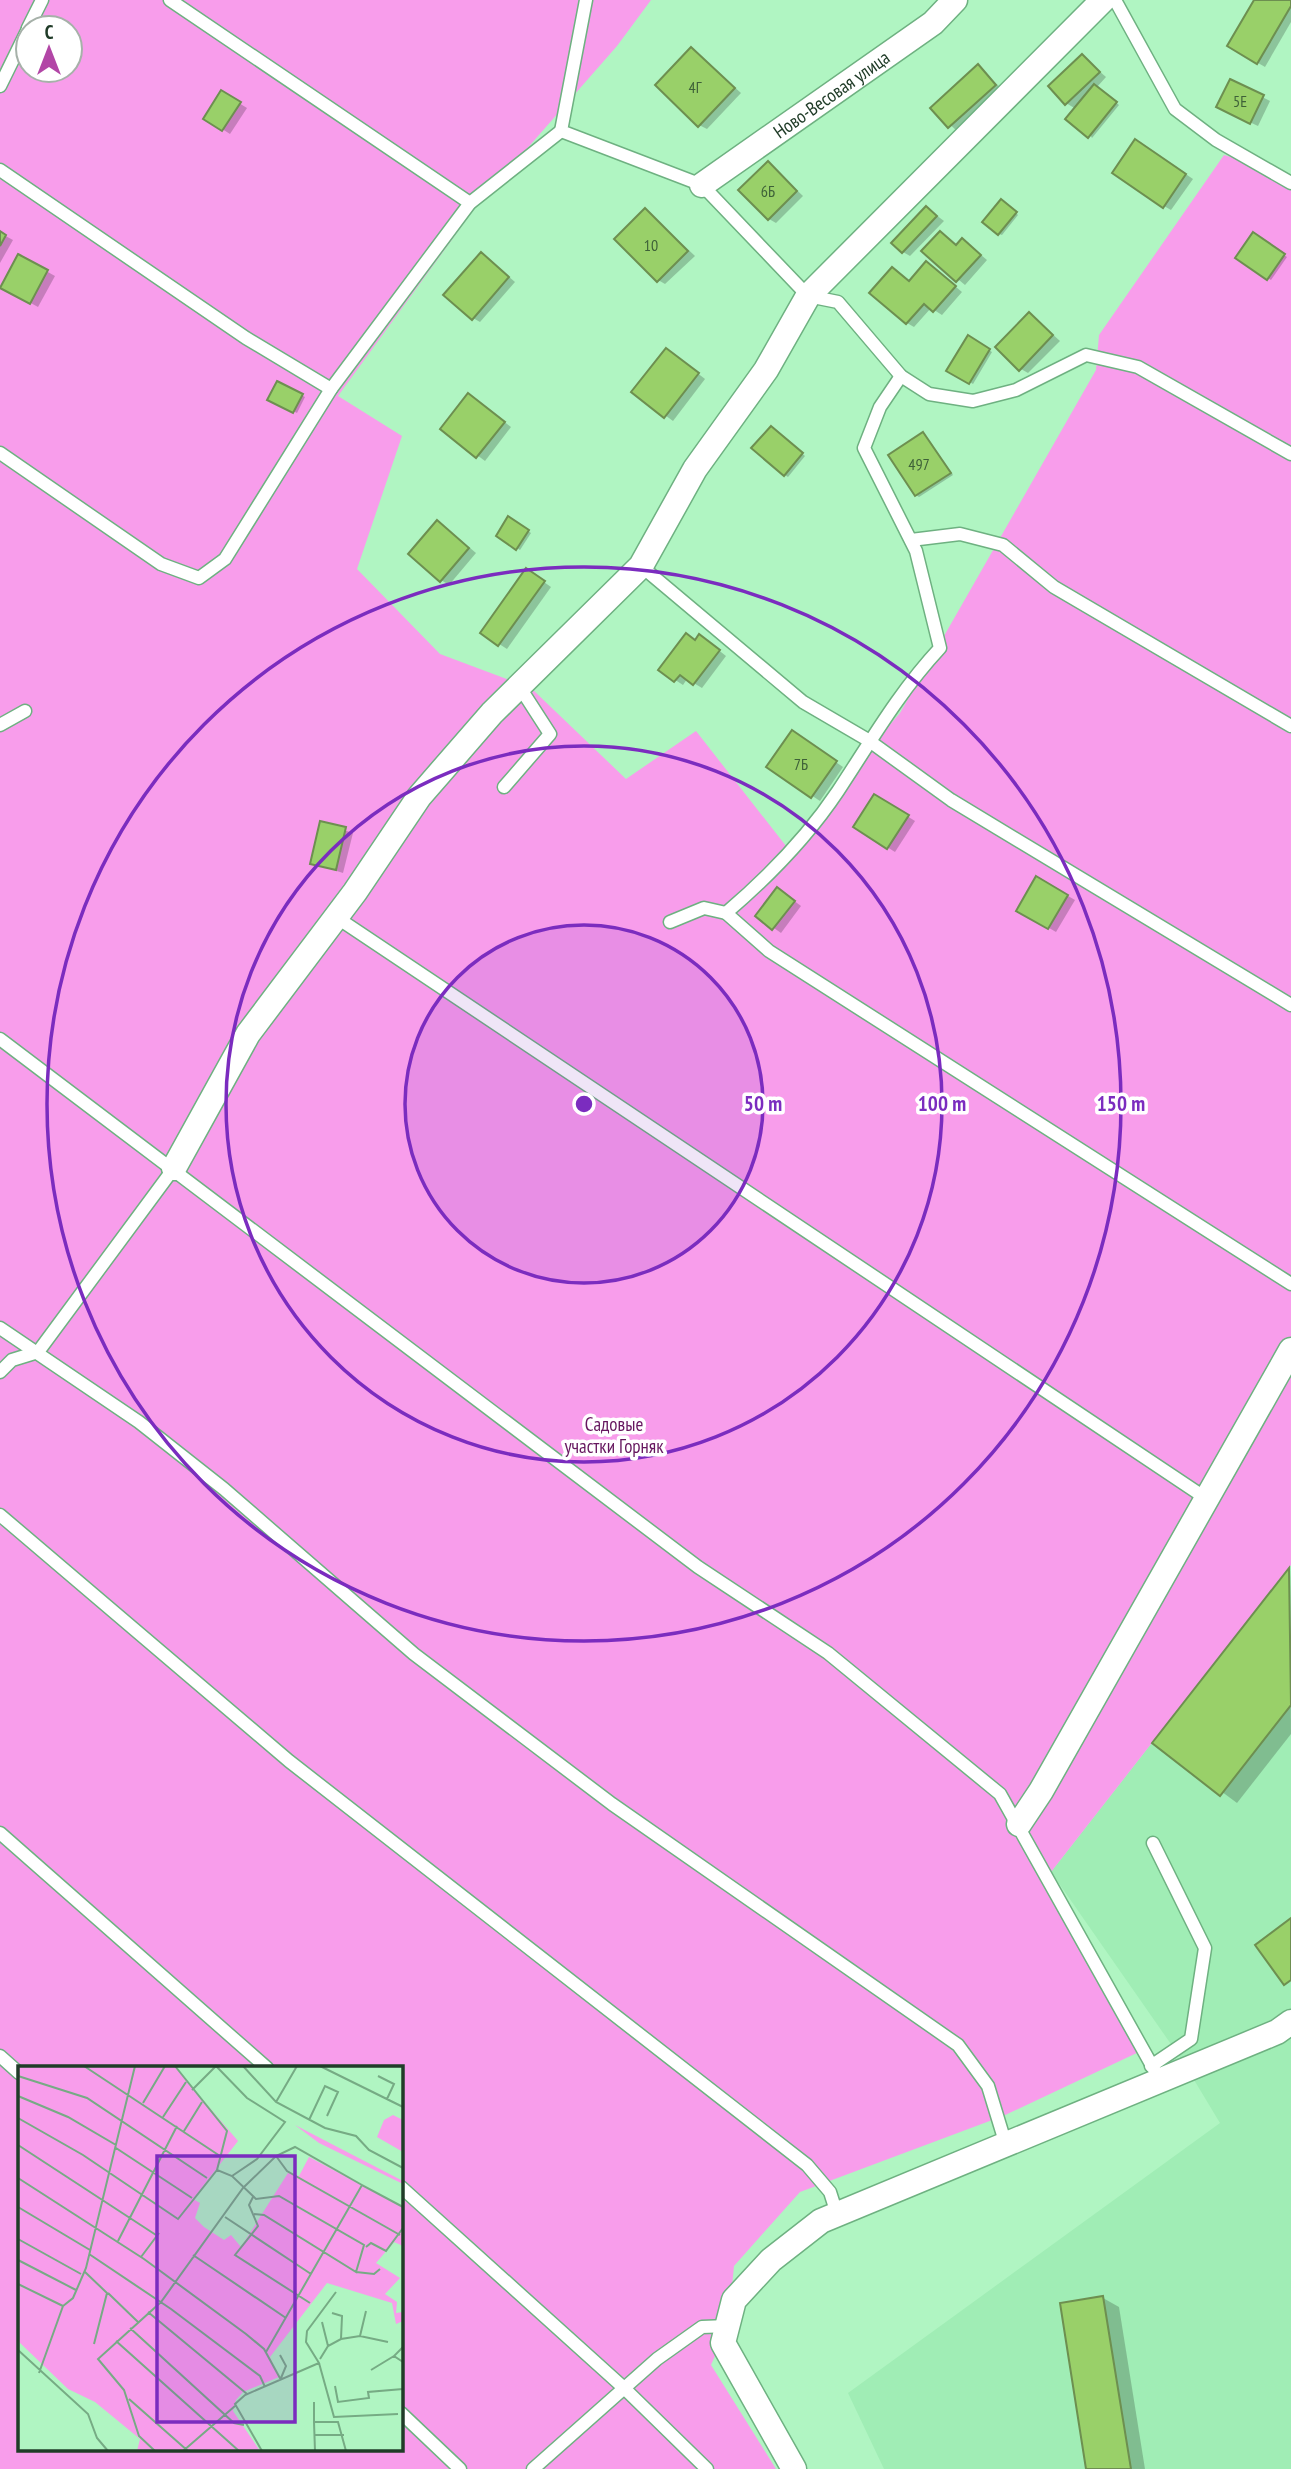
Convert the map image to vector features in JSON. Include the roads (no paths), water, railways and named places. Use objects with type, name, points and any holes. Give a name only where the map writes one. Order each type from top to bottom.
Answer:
[{"type":"street","name":"Ново-Весовая улица","points":[[702,185],[922,31],[956,0]]},
{"type":"street","points":[[174,1168],[248,1034],[336,917],[419,797],[519,686],[641,566],[695,469],[766,370],[808,296],[1104,1]]},
{"type":"street","points":[[1019,1824],[1041,1791],[1291,1350]]},
{"type":"street","points":[[794,2469],[723,2343],[734,2300],[772,2260],[821,2221],[1006,2145],[1155,2073],[1277,2032],[1291,2022]]},
{"type":"lane","points":[[170,0],[470,203]]},
{"type":"lane","points":[[0,453],[161,564],[200,578],[225,559],[331,389],[470,203],[561,131],[586,0]]},
{"type":"lane","points":[[1104,1],[1175,109],[1216,140],[1291,183]]},
{"type":"lane","points":[[0,86],[14,57]]},
{"type":"lane","points":[[561,131],[702,185],[808,296],[838,302],[901,376],[929,394],[973,401],[1016,390],[1086,355],[1138,367],[1291,454]]},
{"type":"lane","points":[[0,170],[246,338],[331,389]]},
{"type":"lane","points":[[726,913],[762,883],[828,803],[915,674],[940,648],[916,551],[864,448],[880,407],[901,376]]},
{"type":"lane","points":[[911,540],[960,534],[1003,545],[1054,587],[1291,726]]},
{"type":"lane","points":[[641,566],[803,702],[868,740],[951,800],[1291,1005]]},
{"type":"lane","points":[[504,787],[550,734],[519,686]]},
{"type":"lane","points":[[0,725],[25,711]]},
{"type":"lane","points":[[670,922],[704,908],[726,913],[769,951],[1291,1284]]},
{"type":"lane","points":[[336,917],[1207,1499]]},
{"type":"lane","points":[[0,1039],[698,1567],[828,1653],[1000,1794],[1155,2073],[1191,2039],[1205,1948],[1153,1843]]},
{"type":"lane","points":[[0,1372],[12,1360],[38,1352],[174,1168]]},
{"type":"lane","points":[[0,1328],[139,1422],[223,1489],[414,1654],[601,1796],[958,2045],[988,2086],[1006,2145]]},
{"type":"lane","points":[[0,1515],[289,1761],[807,2165],[830,2192],[837,2214]]},
{"type":"lane","points":[[0,1833],[265,2066]]},
{"type":"lane","points":[[0,2056],[18,2072]]},
{"type":"lane","points":[[402,2188],[624,2388],[707,2469]]},
{"type":"lane","points":[[533,2469],[657,2359],[702,2327],[727,2326]]},
{"type":"lane","points":[[402,2414],[460,2469]]},
{"type":"park label","name":"Садовые участки Горняк","points":[[614,1435]]}]
